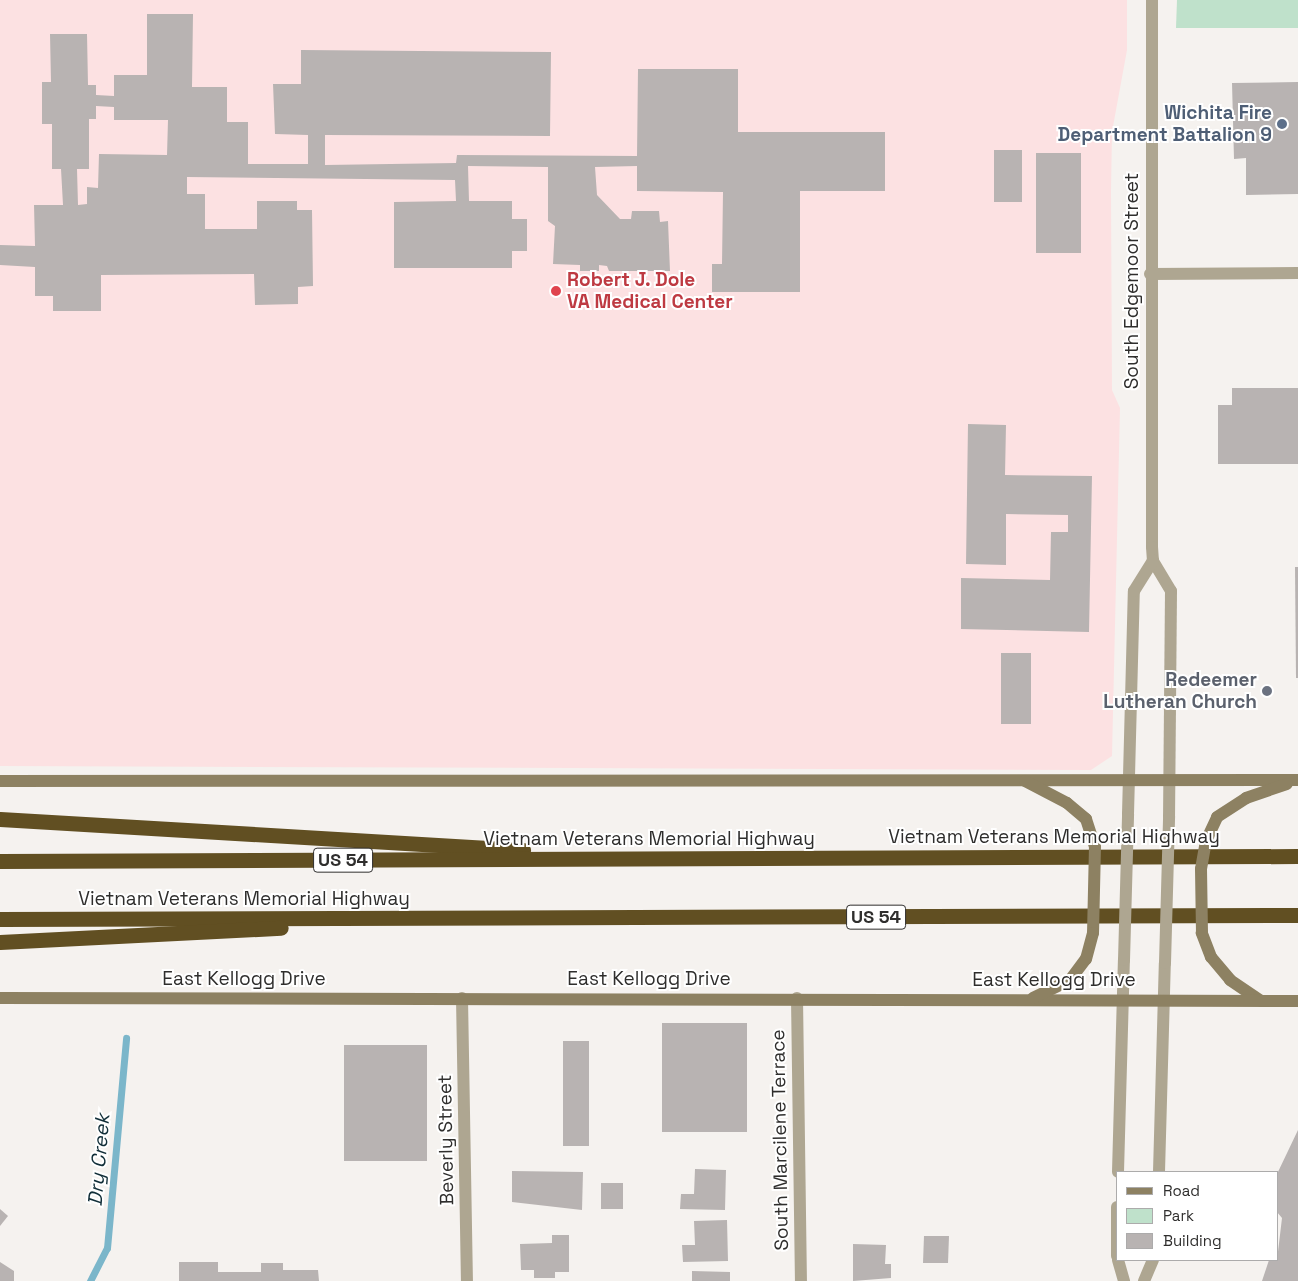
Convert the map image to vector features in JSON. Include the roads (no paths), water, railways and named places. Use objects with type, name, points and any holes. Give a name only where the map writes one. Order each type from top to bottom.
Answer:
[{"type":"highway","points":[[0,819],[687,859]]},
{"type":"highway","name":"Vietnam Veterans Memorial Highway","points":[[0,861],[1298,856]]},
{"type":"highway","name":"Vietnam Veterans Memorial Highway","points":[[0,919],[1298,916]]},
{"type":"highway","points":[[0,942],[479,918]]},
{"type":"main road","points":[[1023,780],[1067,803],[1086,819],[1095,846],[1093,933],[1086,959],[1070,980],[1031,999]]},
{"type":"main road","points":[[0,781],[1297,780]]},
{"type":"main road","points":[[1260,1000],[1230,980],[1210,957],[1202,933],[1201,869],[1206,841],[1217,817],[1246,798],[1297,780]]},
{"type":"main road","name":"East Kellogg Drive","points":[[0,998],[797,998],[1298,1001]]},
{"type":"street","name":"South Edgemoor Street","points":[[1152,0],[1150,274],[1153,561]]},
{"type":"street","points":[[1150,274],[1298,273]]},
{"type":"street","points":[[1118,1171],[1128,814],[1131,780],[1134,591],[1153,561],[1171,591],[1170,780],[1159,1171]]},
{"type":"street","name":"Beverly Street","points":[[462,998],[466,1281]]},
{"type":"street","name":"South Marcilene Terrace","points":[[797,998],[801,1281]]},
{"type":"street","points":[[1118,1261],[1124,1281]]},
{"type":"street","points":[[1144,1281],[1153,1261]]},
{"type":"waterway","name":"Dry Creek","points":[[90,1281],[107,1248],[126,1038]]},
{"type":"place","name":"Wichita Fire Department Battalion 9","points":[[1282,124]]},
{"type":"place","name":"Robert J. Dole VA Medical Center","points":[[556,291]]},
{"type":"place","name":"Redeemer Lutheran Church","points":[[1267,691]]}]
